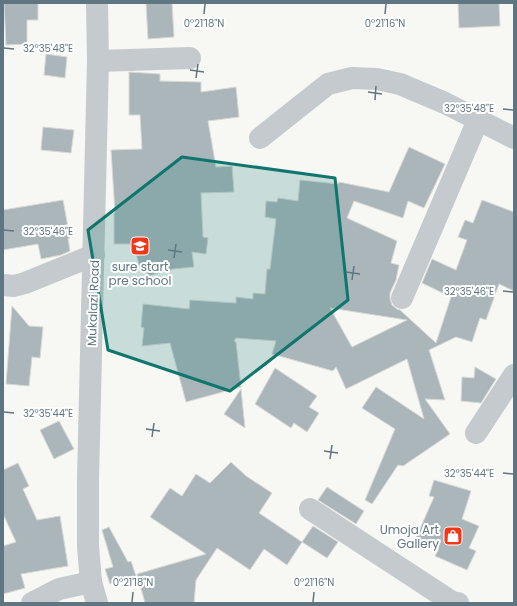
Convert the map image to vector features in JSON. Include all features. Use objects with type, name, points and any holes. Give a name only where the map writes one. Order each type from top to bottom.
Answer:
[{"type":"street","name":"Mukalazi Road","points":[[97,3],[98,61],[88,479],[88,546],[91,582],[97,603]]},
{"type":"street","points":[[98,61],[190,58]]},
{"type":"street","points":[[260,138],[328,84],[352,78],[377,79],[400,84],[514,138]]},
{"type":"street","points":[[402,298],[478,120]]},
{"type":"street","points":[[3,285],[14,286],[25,283],[94,255]]},
{"type":"street","points":[[476,434],[514,375]]},
{"type":"street","points":[[310,509],[454,603]]},
{"type":"street","points":[[32,603],[59,589],[91,582]]},
{"type":"highlighted area","points":[[182,157],[335,178],[348,300],[230,391],[108,350],[88,230]]},
{"type":"building","points":[[4,3],[38,3],[38,20],[27,20],[27,44],[6,45]]},
{"type":"building","points":[[146,3],[172,3],[174,37],[148,39]]},
{"type":"building","points":[[458,3],[499,3],[500,26],[459,28]]},
{"type":"building","points":[[46,54],[67,57],[65,78],[44,75]]},
{"type":"building","points":[[129,72],[160,74],[160,81],[201,82],[201,92],[236,87],[239,117],[208,121],[216,167],[232,166],[234,192],[201,193],[203,237],[208,238],[206,254],[192,252],[194,267],[173,269],[148,276],[145,266],[140,268],[136,254],[133,255],[130,244],[114,244],[115,213],[111,150],[142,149],[140,115],[129,115]]},
{"type":"building","points":[[43,127],[74,130],[71,153],[41,150]]},
{"type":"building","points":[[409,147],[445,164],[424,208],[408,201],[403,218],[354,201],[347,218],[397,241],[391,263],[399,265],[396,280],[390,293],[392,305],[400,310],[436,343],[451,297],[422,283],[432,259],[456,270],[467,240],[458,237],[465,220],[473,223],[482,200],[514,212],[514,291],[499,284],[486,320],[480,318],[472,342],[456,337],[429,350],[445,400],[425,399],[450,434],[403,466],[398,465],[372,504],[365,500],[395,429],[362,408],[376,387],[424,419],[407,359],[346,389],[336,367],[333,371],[272,354],[276,341],[236,338],[234,341],[236,342],[241,387],[186,402],[170,343],[142,346],[144,328],[141,327],[143,304],[189,309],[190,300],[236,303],[236,297],[253,299],[253,293],[265,294],[267,269],[270,269],[276,219],[265,217],[266,201],[277,202],[278,198],[298,201],[300,180],[338,184],[339,182],[389,192]],"holes":[[[330,308],[407,320],[352,347]]]},
{"type":"building","points":[[63,200],[70,238],[68,238],[70,251],[61,255],[41,259],[38,244],[3,250],[3,210]]},
{"type":"building","points":[[12,306],[29,326],[43,327],[40,358],[32,357],[29,386],[6,384]]},
{"type":"building","points":[[475,367],[496,379],[481,403],[461,401],[462,377],[474,378]]},
{"type":"building","points":[[275,368],[317,396],[309,407],[319,413],[307,432],[294,423],[291,428],[255,404]]},
{"type":"building","points":[[241,389],[245,428],[224,414]]},
{"type":"building","points":[[59,421],[74,449],[54,459],[40,430]]},
{"type":"building","points":[[231,462],[246,476],[272,493],[259,513],[302,542],[287,565],[264,549],[250,570],[217,548],[196,580],[194,603],[145,603],[137,574],[206,554],[150,517],[170,488],[182,496],[196,474],[210,483]]},
{"type":"building","points":[[18,463],[29,486],[23,489],[37,520],[60,516],[68,566],[21,574],[25,588],[3,594],[3,546],[16,542],[3,514],[3,470]]},
{"type":"building","points":[[434,480],[471,491],[462,519],[479,526],[469,548],[476,551],[467,570],[435,556],[439,548],[416,538],[434,497],[429,496]]},
{"type":"building","points":[[327,487],[364,511],[356,524],[318,500]]},
{"type":"building","points":[[313,526],[338,542],[327,558],[302,542]]},
{"type":"building","points":[[109,527],[128,562],[131,561],[136,576],[110,584],[105,569],[113,567],[102,530]]},
{"type":"place","name":"sure start pre school","points":[[140,246]]},
{"type":"place","name":"Umoja Art Gallery","points":[[453,536]]}]
